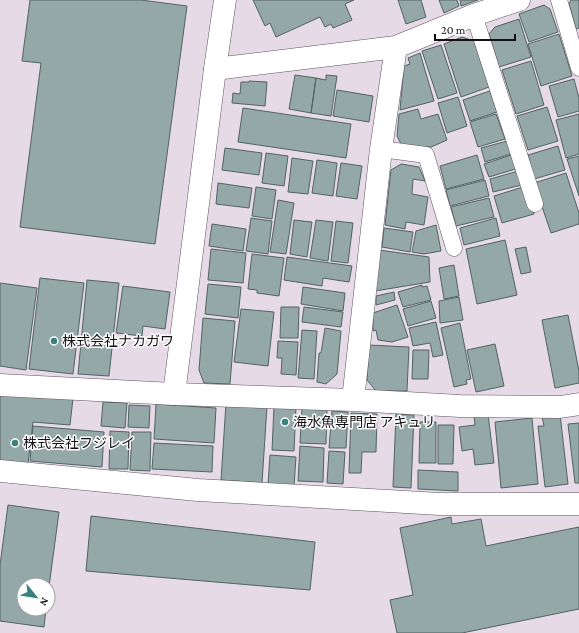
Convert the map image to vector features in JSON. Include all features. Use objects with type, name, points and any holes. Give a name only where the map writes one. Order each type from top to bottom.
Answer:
[{"type":"street","points":[[174,394],[214,70],[225,0]]},
{"type":"street","points":[[214,70],[396,47],[474,15],[518,0]]},
{"type":"street","points":[[353,400],[381,149],[396,47]]},
{"type":"street","points":[[0,385],[460,406],[560,407],[579,404]]},
{"type":"street","points":[[0,471],[198,490],[432,504],[579,504]]},
{"type":"lane","points":[[559,0],[579,68]]},
{"type":"lane","points":[[474,15],[534,204]]},
{"type":"lane","points":[[381,149],[426,155],[454,248]]},
{"type":"building","points":[[30,0],[141,0],[187,6],[155,244],[20,227],[41,63],[22,61]]},
{"type":"building","points":[[253,0],[354,0],[345,4],[352,20],[333,28],[331,24],[325,27],[320,17],[276,37],[270,23],[265,26]]},
{"type":"building","points":[[398,0],[421,0],[426,17],[406,24]]},
{"type":"building","points":[[439,0],[457,0],[459,6],[444,13]]},
{"type":"building","points":[[460,0],[478,0],[461,6]]},
{"type":"building","points":[[571,0],[579,0],[579,28],[576,29],[569,4]]},
{"type":"building","points":[[544,5],[550,9],[558,32],[529,42],[519,14]]},
{"type":"building","points":[[519,19],[531,57],[499,67],[489,34],[495,27]]},
{"type":"building","points":[[559,34],[572,76],[541,86],[528,44]]},
{"type":"building","points":[[462,37],[474,41],[489,87],[461,97],[444,44]]},
{"type":"building","points":[[441,45],[457,93],[438,99],[422,51]]},
{"type":"building","points":[[420,53],[434,101],[400,110],[404,66],[410,64],[408,58]]},
{"type":"building","points":[[531,61],[544,105],[516,114],[502,70]]},
{"type":"building","points":[[295,75],[316,78],[311,113],[289,109]]},
{"type":"building","points":[[326,75],[337,76],[331,116],[311,113],[316,78],[326,80]]},
{"type":"building","points":[[574,79],[579,98],[579,111],[558,117],[549,86]]},
{"type":"building","points":[[241,82],[267,82],[265,106],[232,103],[233,93],[240,94]]},
{"type":"building","points":[[337,90],[373,96],[369,122],[333,116]]},
{"type":"building","points":[[490,91],[497,112],[470,121],[463,100]]},
{"type":"building","points":[[458,97],[467,126],[447,133],[438,103]]},
{"type":"building","points":[[547,107],[558,141],[528,150],[517,116]]},
{"type":"building","points":[[243,108],[351,124],[346,158],[238,142]]},
{"type":"building","points":[[418,109],[421,119],[438,114],[447,140],[431,147],[402,146],[397,136],[399,114]]},
{"type":"building","points":[[496,114],[505,139],[478,147],[470,122]]},
{"type":"building","points":[[579,114],[579,154],[566,158],[556,120]]},
{"type":"building","points":[[511,140],[514,153],[485,162],[481,148]]},
{"type":"building","points":[[558,146],[565,170],[534,179],[528,155]]},
{"type":"building","points":[[225,148],[262,153],[259,175],[222,170]]},
{"type":"building","points":[[266,153],[288,156],[284,186],[262,183]]},
{"type":"building","points":[[514,154],[519,168],[489,177],[484,164]]},
{"type":"building","points":[[477,155],[484,179],[446,189],[440,166]]},
{"type":"building","points":[[579,156],[579,196],[567,159]]},
{"type":"building","points":[[292,158],[313,161],[308,194],[288,192]]},
{"type":"building","points":[[317,160],[337,163],[333,196],[312,193]]},
{"type":"building","points":[[341,163],[362,166],[357,199],[336,196]]},
{"type":"building","points":[[401,164],[419,167],[425,181],[413,179],[412,194],[428,197],[424,225],[406,222],[405,229],[385,225],[391,170]]},
{"type":"building","points":[[522,170],[526,184],[493,192],[490,179]]},
{"type":"building","points":[[566,173],[579,213],[579,224],[551,233],[534,183]]},
{"type":"building","points":[[485,180],[489,196],[450,206],[446,190]]},
{"type":"building","points":[[218,183],[252,188],[249,208],[216,204]]},
{"type":"building","points":[[526,186],[534,214],[502,223],[494,196]]},
{"type":"building","points":[[256,187],[276,190],[272,219],[252,216]]},
{"type":"building","points":[[489,198],[494,217],[456,226],[451,207]]},
{"type":"building","points":[[278,200],[294,203],[286,254],[270,252]]},
{"type":"building","points":[[251,218],[272,221],[268,254],[246,251]]},
{"type":"building","points":[[496,218],[500,236],[464,245],[460,228]]},
{"type":"building","points":[[294,220],[312,222],[307,257],[290,254]]},
{"type":"building","points":[[316,220],[333,222],[328,261],[310,258]]},
{"type":"building","points":[[336,221],[353,223],[348,263],[331,261]]},
{"type":"building","points":[[212,224],[246,229],[243,251],[209,246]]},
{"type":"building","points":[[436,225],[441,251],[424,254],[412,252],[416,231]]},
{"type":"building","points":[[384,228],[413,232],[410,252],[382,247]]},
{"type":"building","points":[[505,240],[517,295],[477,304],[466,249]]},
{"type":"building","points":[[526,247],[531,272],[521,274],[515,249]]},
{"type":"building","points":[[211,249],[246,253],[243,283],[208,280]]},
{"type":"building","points":[[379,250],[429,257],[430,282],[375,291]]},
{"type":"building","points":[[252,254],[284,258],[279,296],[257,293],[257,290],[248,289]]},
{"type":"building","points":[[287,257],[352,266],[349,282],[323,278],[322,286],[284,280]]},
{"type":"building","points":[[454,265],[459,296],[444,299],[439,268]]},
{"type":"building","points":[[40,278],[84,283],[73,374],[29,369]]},
{"type":"building","points":[[87,280],[119,283],[109,376],[78,374]]},
{"type":"building","points":[[0,283],[37,288],[26,370],[0,366]]},
{"type":"building","points":[[208,284],[241,287],[238,318],[205,314]]},
{"type":"building","points":[[422,285],[422,287],[427,286],[431,300],[403,307],[398,292]]},
{"type":"building","points":[[123,286],[170,292],[165,329],[143,326],[142,336],[116,333]]},
{"type":"building","points":[[303,287],[345,293],[343,311],[301,304]]},
{"type":"building","points":[[394,292],[395,300],[376,305],[376,296]]},
{"type":"building","points":[[459,297],[463,320],[440,323],[439,301]]},
{"type":"building","points":[[431,301],[436,318],[408,326],[403,309]]},
{"type":"building","points":[[397,305],[408,337],[392,342],[378,340],[376,330],[373,331],[373,313]]},
{"type":"building","points":[[281,307],[299,307],[298,338],[280,338]]},
{"type":"building","points":[[304,307],[343,312],[341,327],[302,322]]},
{"type":"building","points":[[241,309],[274,312],[268,366],[234,362]]},
{"type":"building","points":[[568,315],[579,371],[579,383],[555,388],[542,320]]},
{"type":"building","points":[[203,318],[235,321],[230,384],[204,383],[199,370]]},
{"type":"building","points":[[436,322],[443,355],[433,357],[430,343],[413,346],[409,328]]},
{"type":"building","points":[[460,323],[471,379],[466,380],[467,384],[454,387],[441,328]]},
{"type":"building","points":[[325,328],[341,331],[337,374],[326,384],[317,382],[319,353],[321,353]]},
{"type":"building","points":[[302,330],[317,331],[314,379],[298,378]]},
{"type":"building","points":[[278,341],[298,342],[296,375],[281,374],[282,358],[277,358]]},
{"type":"building","points":[[495,344],[504,386],[476,392],[467,350]]},
{"type":"building","points":[[369,345],[409,347],[407,391],[376,391],[367,380]]},
{"type":"building","points":[[413,350],[429,350],[428,379],[412,379]]},
{"type":"building","name":"株式会社フジレイ","points":[[0,393],[73,398],[70,425],[33,422],[28,464],[0,461]]},
{"type":"building","points":[[103,402],[127,403],[125,428],[101,426]]},
{"type":"building","points":[[226,403],[267,406],[262,483],[221,480]]},
{"type":"building","points":[[156,404],[216,408],[214,443],[154,439]]},
{"type":"building","points":[[129,405],[150,406],[149,428],[128,427]]},
{"type":"building","points":[[274,406],[296,407],[294,451],[272,450]]},
{"type":"building","points":[[302,408],[327,409],[326,444],[300,443]]},
{"type":"building","points":[[332,411],[348,412],[346,448],[329,448]]},
{"type":"building","points":[[351,413],[377,414],[376,452],[362,452],[361,473],[349,473]]},
{"type":"building","points":[[396,414],[414,415],[411,488],[393,487]]},
{"type":"building","points":[[488,414],[494,463],[475,465],[473,449],[462,451],[459,427],[475,425],[474,416]]},
{"type":"building","points":[[560,414],[568,484],[545,487],[538,426],[544,426],[542,417]]},
{"type":"building","points":[[532,418],[538,484],[501,488],[495,422]]},
{"type":"building","points":[[420,422],[436,422],[436,463],[419,463]]},
{"type":"building","points":[[579,423],[579,483],[575,483],[568,424]]},
{"type":"building","points":[[438,425],[454,425],[453,464],[438,464]]},
{"type":"building","points":[[33,426],[104,432],[102,467],[30,461]]},
{"type":"building","points":[[110,431],[129,432],[128,469],[109,469]]},
{"type":"building","points":[[132,432],[151,432],[150,471],[130,470]]},
{"type":"building","points":[[154,443],[213,446],[212,472],[152,469]]},
{"type":"building","points":[[300,446],[324,448],[323,482],[298,481]]},
{"type":"building","points":[[329,451],[345,452],[343,484],[327,483]]},
{"type":"building","points":[[270,455],[296,457],[294,487],[268,485]]},
{"type":"building","points":[[418,470],[458,472],[458,491],[418,489]]},
{"type":"building","points":[[8,505],[59,512],[50,577],[16,577],[16,617],[45,617],[44,627],[0,621],[0,565]]},
{"type":"building","points":[[91,516],[315,542],[310,590],[86,571]]},
{"type":"building","points":[[451,517],[452,524],[481,519],[486,546],[579,527],[579,609],[462,633],[397,633],[390,600],[413,595],[400,528]]},
{"type":"place","name":"株式会社ナカガワ","points":[[54,341]]},
{"type":"place","name":"海水魚専門店 アキュリ","points":[[285,422]]},
{"type":"place","name":"株式会社フジレイ","points":[[15,443]]}]
